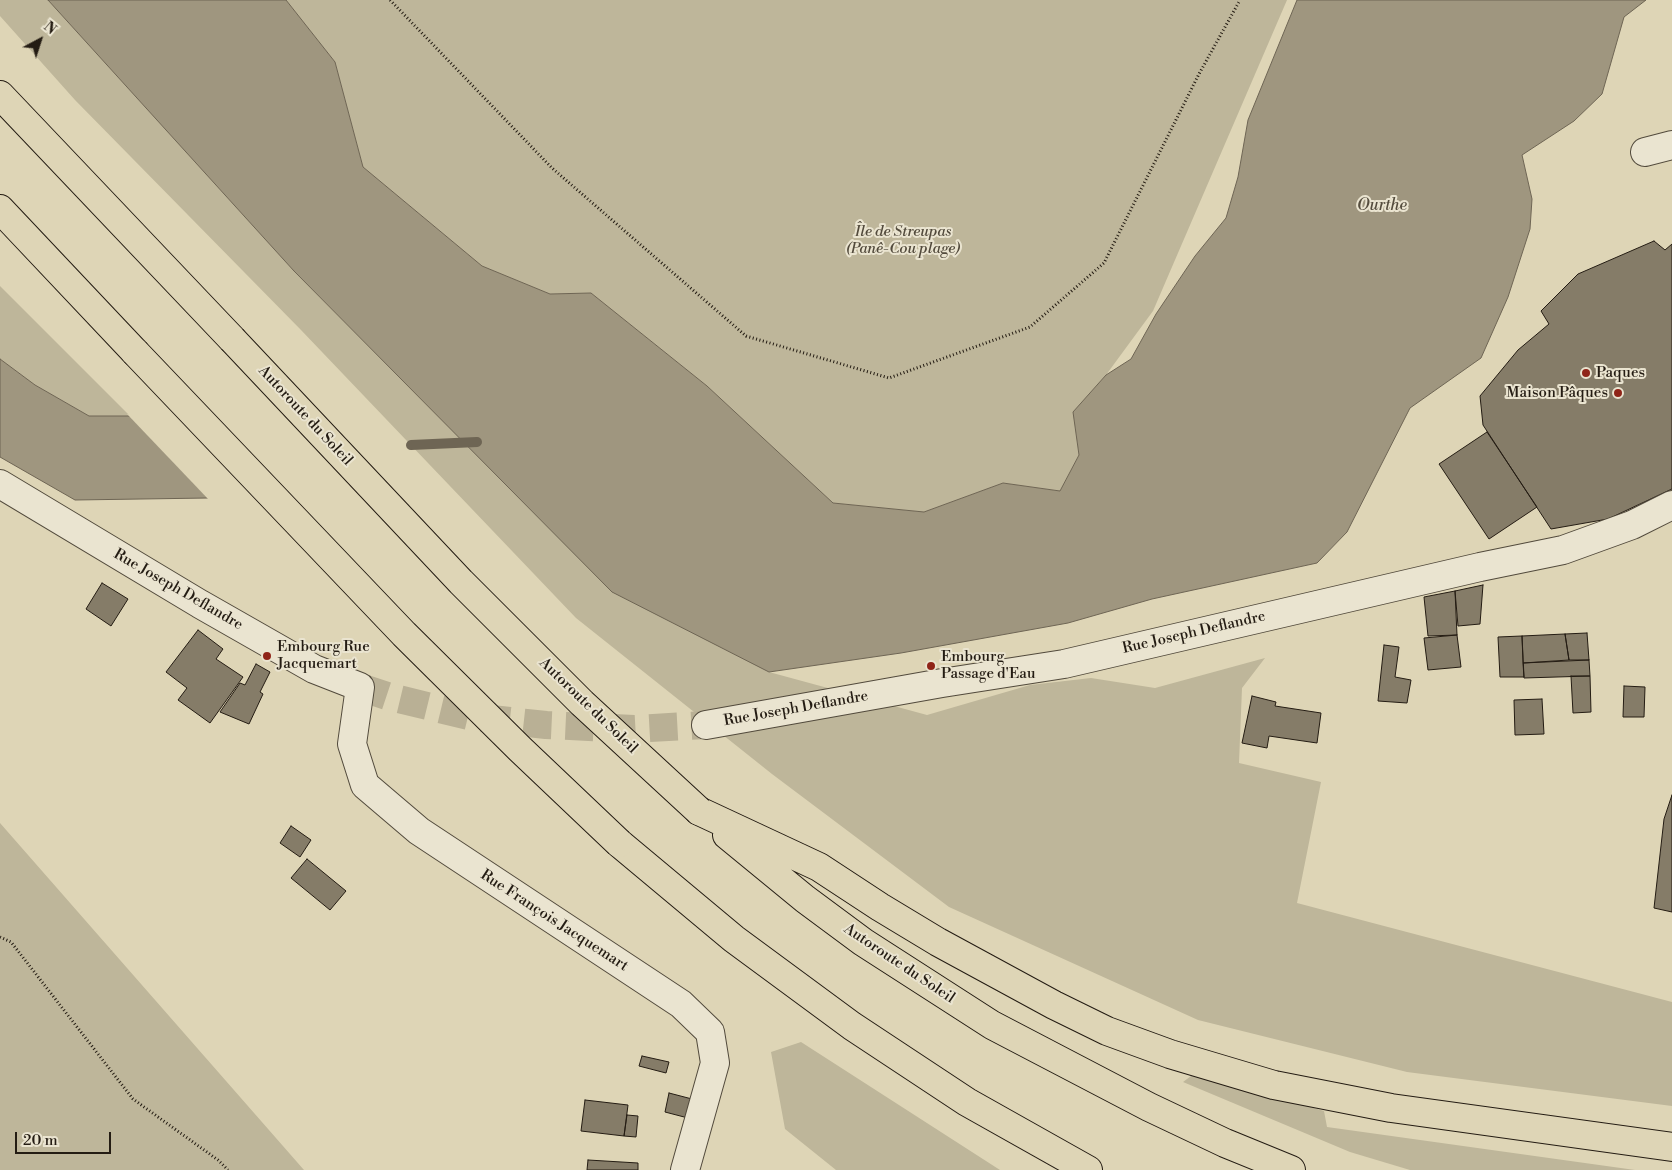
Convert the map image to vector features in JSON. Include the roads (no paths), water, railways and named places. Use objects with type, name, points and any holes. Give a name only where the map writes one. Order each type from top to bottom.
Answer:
[{"type":"highway","name":"Autoroute du Soleil","points":[[0,95],[461,582],[582,703],[699,812],[805,899],[856,937],[918,979],[992,1025],[1149,1106],[1225,1142],[1291,1170]]},
{"type":"highway","points":[[0,209],[404,634],[520,749],[619,843],[734,939],[852,1026],[967,1102],[1088,1170]]},
{"type":"highway","points":[[699,812],[819,867],[938,942],[1054,1005],[1107,1031],[1170,1054],[1274,1085],[1391,1108],[1672,1146]]},
{"type":"street","points":[[1645,152],[1672,145]]},
{"type":"street","name":"Rue Joseph Deflandre","points":[[0,484],[200,604],[314,669],[360,687]]},
{"type":"street","name":"Rue Joseph Deflandre","points":[[706,725],[942,683],[1064,664],[1480,567],[1562,550],[1632,525],[1672,505]]},
{"type":"street","name":"Rue François Jacquemart","points":[[360,687],[352,744],[365,785],[419,831],[681,1004],[710,1032],[715,1063],[685,1170]]},
{"type":"water","name":"Ourthe","points":[[48,0],[286,0],[335,62],[363,167],[482,266],[550,294],[591,293],[707,386],[833,503],[924,512],[1003,483],[1060,491],[1079,455],[1073,412],[1106,375],[1131,359],[1156,314],[1195,256],[1226,218],[1238,177],[1248,120],[1297,0],[1646,0],[1624,17],[1602,94],[1574,121],[1522,155],[1532,199],[1530,229],[1508,297],[1481,358],[1410,408],[1347,532],[1317,563],[1152,599],[1068,623],[901,653],[769,672],[612,592],[294,271]]},
{"type":"water","points":[[0,359],[35,385],[89,416],[130,416],[208,498],[75,500],[0,457]]},
{"type":"waterway","points":[[411,445],[477,442]]},
{"type":"tunnel","points":[[360,687],[390,697],[473,717],[546,725],[634,729],[706,725]]},
{"type":"place","name":"Paques","points":[[1586,373]]},
{"type":"place","name":"Maison Pâques","points":[[1618,393]]},
{"type":"place","name":"Embourg Rue Jacquemart","points":[[267,656]]},
{"type":"place","name":"Embourg Passage d'Eau","points":[[931,666]]},
{"type":"park label","name":"Île de Streupas (Panê-Cou plage)","points":[[903,240]]}]
